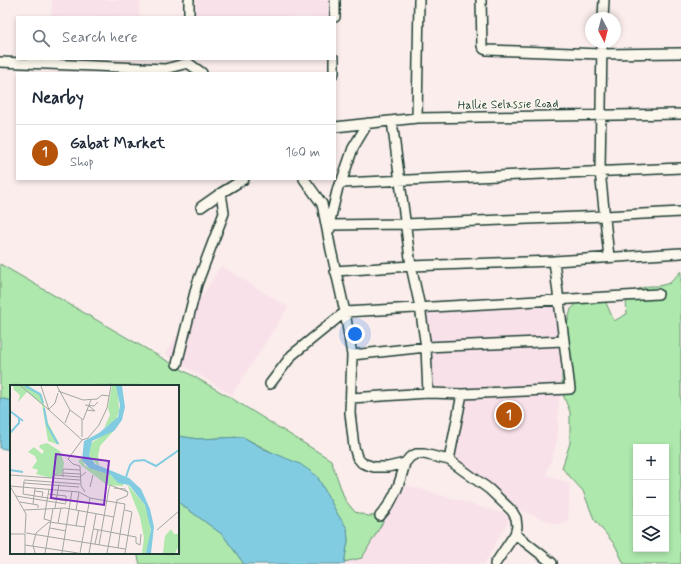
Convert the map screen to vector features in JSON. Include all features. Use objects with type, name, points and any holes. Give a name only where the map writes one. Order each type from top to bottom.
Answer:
[{"type":"street","points":[[189,0],[189,16]]},
{"type":"street","points":[[334,16],[335,0]]},
{"type":"street","points":[[418,118],[419,0]]},
{"type":"street","points":[[481,0],[482,46],[484,49],[601,54],[681,53]]},
{"type":"street","points":[[603,12],[604,0]]},
{"type":"street","points":[[602,48],[600,171],[610,257]]},
{"type":"street","points":[[334,60],[334,72]]},
{"type":"street","points":[[0,62],[165,69],[188,61],[201,72]]},
{"type":"street","name":"Hallie Selassie Road","points":[[336,127],[368,122],[418,118],[681,114]]},
{"type":"street","points":[[392,121],[411,266],[420,308],[426,347],[428,392]]},
{"type":"street","points":[[331,250],[330,225],[338,187],[341,183],[353,148],[368,122]]},
{"type":"street","points":[[341,183],[681,168]]},
{"type":"street","points":[[201,207],[242,180]]},
{"type":"street","points":[[305,180],[322,204],[335,271],[345,312],[352,355],[350,413],[354,447],[357,457],[362,464],[374,467],[388,467],[405,463]]},
{"type":"street","points":[[177,364],[197,284],[224,213],[221,193]]},
{"type":"street","points":[[330,225],[405,224],[681,212]]},
{"type":"street","points":[[335,271],[411,266],[554,261],[681,252]]},
{"type":"street","points":[[351,398],[428,392],[462,394],[570,390],[554,261]]},
{"type":"street","points":[[270,384],[292,355],[345,312],[658,294]]},
{"type":"street","points":[[352,355],[426,347],[563,341]]},
{"type":"street","points":[[449,460],[462,394]]},
{"type":"street","points":[[380,516],[388,507],[401,479],[405,463],[410,457],[416,454],[424,454],[449,460],[489,489],[512,510],[516,518],[517,527],[514,534],[495,564]]},
{"type":"street","points":[[514,534],[552,563]]},
{"type":"shaded area","points":[[52,0],[140,0],[139,16],[51,16]]},
{"type":"shaded area","points":[[196,0],[332,0],[332,16],[195,16]]},
{"type":"shaded area","points":[[221,266],[288,307],[232,395],[165,354]]},
{"type":"shaded area","points":[[554,303],[564,355],[558,409],[558,434],[556,446],[546,475],[570,484],[568,521],[557,525],[518,509],[462,466],[453,456],[464,393],[433,393],[424,310]]},
{"type":"shaded area","points":[[407,485],[511,516],[484,564],[344,564],[344,562],[362,558],[379,528]]},
{"type":"green space","points":[[0,264],[231,398],[331,460],[345,500],[355,512],[368,516],[387,515],[362,558],[344,562],[348,541],[347,528],[338,515],[317,476],[243,437],[198,439],[179,436],[179,385],[10,385],[10,401],[0,398]]},
{"type":"green space","points":[[681,271],[681,564],[624,564],[615,545],[594,519],[583,491],[562,468],[570,443],[570,412],[562,392],[562,361],[565,332],[571,309],[584,297],[603,296],[614,321],[627,314],[626,303],[635,290],[649,286],[659,286],[670,283]]},
{"type":"green space","points":[[179,503],[223,535],[244,564],[140,564],[137,554],[179,554]]},
{"type":"water","points":[[0,398],[10,401],[10,450],[0,448]]},
{"type":"water","points":[[179,436],[198,439],[243,437],[264,449],[300,464],[317,476],[338,515],[347,528],[348,541],[344,564],[244,564],[223,535],[179,503]]},
{"type":"place","name":"Gabat Market","points":[[509,415]]}]
